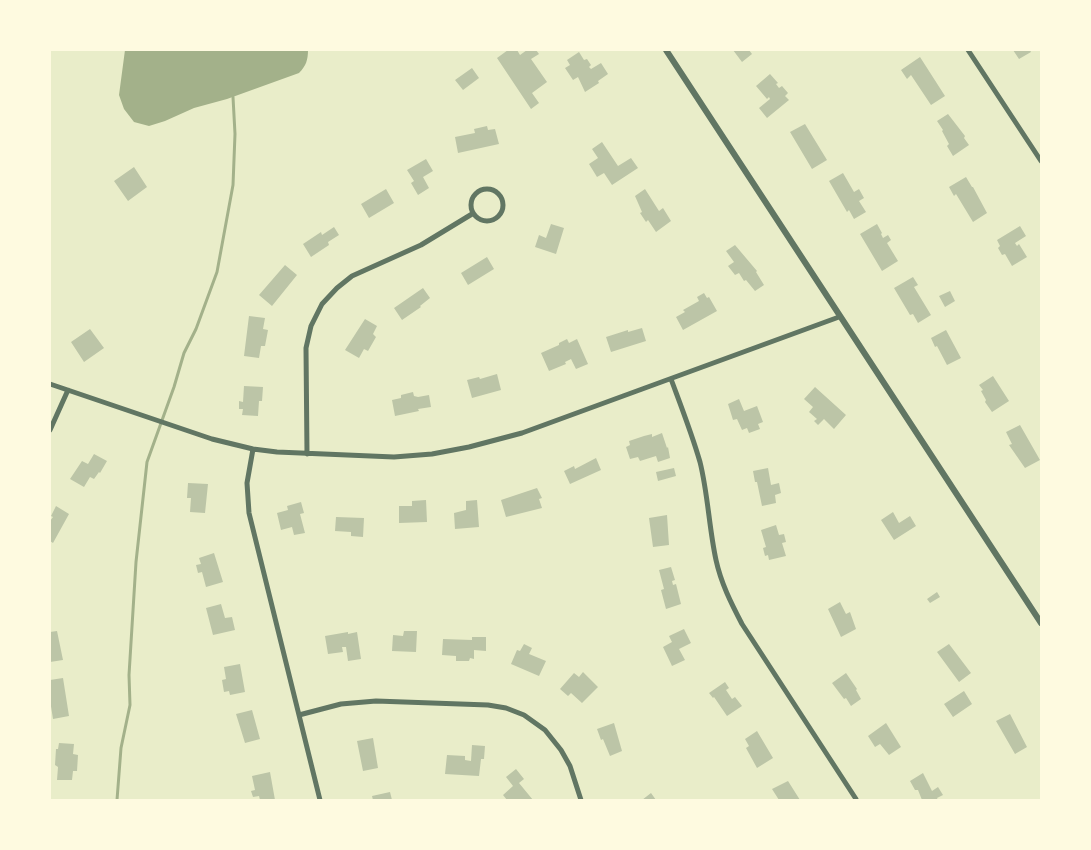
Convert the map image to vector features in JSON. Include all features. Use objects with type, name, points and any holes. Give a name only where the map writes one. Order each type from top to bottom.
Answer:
[{"type":"street","points":[[666,50],[1041,623]]},
{"type":"street","points":[[968,50],[1041,161]]},
{"type":"street","points":[[487,189],[493,190],[501,197],[504,207],[499,217],[495,220],[485,222],[472,214],[471,202],[477,193],[487,189]]},
{"type":"street","points":[[307,454],[306,348],[311,326],[322,304],[336,288],[352,276],[421,245],[472,214]]},
{"type":"street","points":[[50,384],[212,439],[253,449],[307,454],[394,457],[432,454],[469,448],[522,433],[839,317]]},
{"type":"street","points":[[671,379],[700,462],[716,560],[728,598],[742,624],[856,799]]},
{"type":"street","points":[[50,430],[68,390]]},
{"type":"street","points":[[253,449],[247,483],[249,513],[320,800]]},
{"type":"street","points":[[299,715],[341,704],[376,701],[488,704],[506,708],[524,715],[545,730],[561,750],[570,766],[581,800]]},
{"type":"shaded area","points":[[125,50],[308,50],[308,57],[299,73],[227,99],[194,108],[149,126],[134,122],[124,109],[119,95]]},
{"type":"building","points":[[508,50],[517,50],[520,55],[527,50],[536,50],[539,54],[531,59],[547,82],[532,93],[539,103],[531,109],[497,58]]},
{"type":"building","points":[[733,50],[749,50],[752,54],[742,62]]},
{"type":"building","points":[[1013,50],[1030,50],[1031,52],[1019,59]]},
{"type":"building","points":[[579,52],[584,60],[587,59],[591,69],[601,63],[608,74],[598,81],[599,83],[585,92],[578,77],[573,80],[565,68],[570,65],[567,60]]},
{"type":"building","points":[[920,57],[945,96],[931,105],[911,75],[907,79],[901,70]]},
{"type":"building","points":[[472,68],[479,78],[463,90],[455,80]]},
{"type":"building","points":[[770,74],[778,83],[776,84],[779,88],[782,86],[788,93],[785,96],[789,100],[767,118],[759,108],[770,99],[769,97],[767,99],[756,86]]},
{"type":"building","points":[[948,114],[965,136],[964,138],[969,145],[953,156],[947,146],[949,144],[943,130],[937,121]]},
{"type":"building","points":[[805,124],[827,160],[812,169],[790,132]]},
{"type":"building","points":[[487,126],[488,130],[495,129],[499,144],[458,153],[455,137],[475,133],[474,129]]},
{"type":"building","points":[[602,142],[618,166],[631,158],[638,168],[612,185],[604,173],[597,177],[589,164],[598,158],[592,149]]},
{"type":"building","points":[[426,159],[433,171],[423,177],[429,188],[418,195],[411,183],[414,181],[407,170]]},
{"type":"building","points":[[134,167],[147,187],[128,201],[114,181]]},
{"type":"building","points":[[843,173],[854,192],[859,189],[864,198],[859,201],[866,212],[854,219],[849,210],[847,212],[829,181]]},
{"type":"building","points":[[966,177],[987,213],[973,222],[956,194],[954,196],[949,187]]},
{"type":"building","points":[[386,189],[394,203],[369,218],[361,204]]},
{"type":"building","points":[[645,189],[659,211],[663,208],[671,221],[656,232],[648,220],[646,222],[640,213],[642,212],[635,196]]},
{"type":"building","points":[[551,224],[564,228],[556,254],[535,247],[539,235],[546,238]]},
{"type":"building","points":[[877,224],[883,238],[888,235],[891,240],[887,243],[898,261],[882,271],[860,234]]},
{"type":"building","points":[[1020,226],[1026,236],[1015,243],[1017,246],[1019,244],[1027,257],[1012,266],[1005,254],[1002,255],[998,248],[1000,246],[997,240]]},
{"type":"building","points":[[334,227],[339,235],[328,242],[329,245],[311,257],[303,244],[321,232],[322,235]]},
{"type":"building","points":[[735,245],[757,271],[764,285],[755,291],[746,280],[744,281],[739,273],[735,275],[728,266],[734,262],[726,251]]},
{"type":"building","points":[[487,257],[494,269],[468,285],[461,273]]},
{"type":"building","points":[[285,265],[297,275],[272,306],[259,295]]},
{"type":"building","points":[[913,277],[918,285],[914,287],[931,315],[918,323],[913,314],[910,315],[894,288]]},
{"type":"building","points":[[423,288],[430,298],[421,307],[402,320],[394,308]]},
{"type":"building","points":[[950,291],[955,301],[945,307],[939,296]]},
{"type":"building","points":[[704,293],[707,298],[709,297],[717,311],[683,330],[676,317],[685,312],[683,310],[699,301],[697,297]]},
{"type":"building","points":[[249,316],[265,318],[263,329],[268,330],[265,346],[261,346],[259,358],[244,356]]},
{"type":"building","points":[[365,319],[377,326],[373,334],[376,337],[368,351],[364,349],[359,358],[345,350]]},
{"type":"building","points":[[642,328],[646,341],[611,352],[606,337]]},
{"type":"building","points":[[90,329],[104,348],[84,362],[71,342]]},
{"type":"building","points":[[946,330],[961,358],[947,365],[931,338]]},
{"type":"building","points":[[567,339],[569,343],[577,339],[588,364],[576,369],[571,359],[565,362],[566,364],[549,371],[541,353]]},
{"type":"building","points":[[497,374],[501,390],[472,398],[467,380],[479,377],[480,379]]},
{"type":"building","points":[[993,376],[1009,401],[992,412],[985,402],[986,400],[981,391],[983,390],[979,385]]},
{"type":"building","points":[[244,386],[263,387],[262,401],[259,401],[258,416],[242,415],[243,409],[239,409],[239,401],[243,402]]},
{"type":"building","points":[[815,387],[846,415],[834,429],[824,419],[818,425],[814,421],[817,419],[809,412],[813,407],[804,399]]},
{"type":"building","points":[[413,392],[414,396],[418,397],[429,395],[431,407],[395,416],[392,400]]},
{"type":"building","points":[[739,399],[744,411],[757,406],[763,422],[758,424],[760,429],[749,433],[747,428],[742,430],[737,419],[733,420],[728,404]]},
{"type":"building","points":[[1020,425],[1040,460],[1025,468],[1009,445],[1012,444],[1006,432]]},
{"type":"building","points":[[662,433],[670,458],[658,462],[656,456],[640,461],[638,457],[630,459],[626,447],[630,445],[629,441],[652,434],[652,437]]},
{"type":"building","points":[[94,454],[107,461],[100,473],[94,479],[90,477],[84,487],[70,479],[82,461],[88,464]]},
{"type":"building","points":[[596,458],[601,470],[570,484],[564,471],[574,466],[575,469]]},
{"type":"building","points":[[674,468],[676,476],[658,481],[656,472]]},
{"type":"building","points":[[768,468],[771,485],[779,483],[781,493],[775,495],[776,503],[762,506],[753,471]]},
{"type":"building","points":[[188,483],[208,484],[205,513],[190,512],[191,498],[187,498]]},
{"type":"building","points":[[537,488],[542,498],[539,499],[542,508],[506,517],[501,500]]},
{"type":"building","points":[[426,500],[427,522],[399,523],[399,506],[412,506],[412,501]]},
{"type":"building","points":[[477,500],[479,527],[455,529],[454,513],[466,510],[466,501]]},
{"type":"building","points":[[301,502],[304,513],[300,514],[305,533],[294,535],[292,527],[281,530],[277,513],[288,510],[287,506]]},
{"type":"building","points":[[56,506],[69,514],[53,543],[50,541],[50,521]]},
{"type":"building","points":[[893,512],[899,523],[910,516],[916,526],[894,540],[881,520]]},
{"type":"building","points":[[667,515],[669,545],[653,547],[649,518]]},
{"type":"building","points":[[336,517],[364,518],[363,537],[351,536],[351,532],[335,531]]},
{"type":"building","points":[[776,525],[779,535],[784,534],[786,542],[782,543],[786,556],[769,560],[768,555],[765,556],[763,548],[766,547],[761,530]]},
{"type":"building","points":[[214,553],[223,582],[206,587],[202,572],[198,573],[196,565],[201,564],[199,558]]},
{"type":"building","points":[[671,567],[675,580],[672,581],[673,585],[676,584],[681,604],[666,609],[661,590],[664,589],[659,570]]},
{"type":"building","points":[[937,592],[940,597],[930,603],[927,599]]},
{"type":"building","points":[[840,602],[846,614],[850,612],[856,629],[841,637],[828,609]]},
{"type":"building","points":[[221,604],[225,618],[232,617],[235,630],[213,635],[206,608]]},
{"type":"building","points":[[684,629],[691,643],[679,649],[685,660],[672,666],[663,647],[672,642],[669,636]]},
{"type":"building","points":[[57,631],[63,660],[50,662],[50,632]]},
{"type":"building","points":[[404,631],[417,631],[416,652],[392,651],[393,635],[403,636]]},
{"type":"building","points":[[348,632],[348,634],[357,632],[361,659],[348,661],[346,647],[342,647],[343,652],[328,654],[325,636]]},
{"type":"building","points":[[472,637],[486,637],[486,651],[474,650],[474,659],[456,661],[456,656],[442,655],[443,639],[472,640]]},
{"type":"building","points":[[524,644],[532,648],[529,654],[546,661],[539,676],[511,664],[517,650],[520,651]]},
{"type":"building","points":[[949,644],[971,673],[959,682],[937,652]]},
{"type":"building","points":[[240,664],[245,692],[230,695],[229,691],[224,692],[222,680],[226,679],[224,667]]},
{"type":"building","points":[[583,672],[598,687],[582,703],[571,693],[568,696],[560,689],[574,673],[579,677]]},
{"type":"building","points":[[846,673],[857,689],[861,699],[851,706],[832,683]]},
{"type":"building","points":[[63,678],[69,716],[53,719],[50,700],[50,680]]},
{"type":"building","points":[[725,682],[729,688],[726,690],[732,699],[735,697],[742,706],[727,716],[709,693]]},
{"type":"building","points":[[964,691],[972,704],[953,717],[944,704]]},
{"type":"building","points":[[252,710],[260,739],[245,743],[236,714]]},
{"type":"building","points":[[1010,714],[1027,747],[1015,754],[996,721]]},
{"type":"building","points":[[614,723],[622,751],[610,756],[597,729]]},
{"type":"building","points":[[886,723],[901,747],[889,755],[880,744],[875,747],[868,736]]},
{"type":"building","points":[[757,731],[773,758],[757,768],[746,748],[749,746],[745,739]]},
{"type":"building","points":[[373,738],[378,768],[363,771],[357,741]]},
{"type":"building","points":[[59,743],[74,744],[73,754],[78,755],[77,771],[73,771],[72,780],[57,780],[58,767],[55,765],[56,749],[58,749]]},
{"type":"building","points":[[472,745],[485,746],[484,759],[481,759],[479,776],[445,774],[447,755],[465,756],[465,760],[471,761]]},
{"type":"building","points":[[516,769],[524,779],[519,783],[533,800],[507,800],[503,795],[513,786],[506,777]]},
{"type":"building","points":[[270,772],[275,800],[260,800],[259,796],[253,797],[251,791],[255,790],[252,776]]},
{"type":"building","points":[[923,773],[932,791],[938,787],[943,795],[937,798],[938,800],[922,800],[918,790],[915,790],[910,781]]},
{"type":"building","points":[[788,781],[800,800],[779,800],[772,789]]},
{"type":"building","points":[[390,792],[392,800],[373,800],[372,796]]},
{"type":"building","points":[[651,793],[656,800],[642,800]]},
{"type":"waterway","points":[[117,800],[121,748],[130,705],[129,675],[136,562],[147,462],[184,353],[196,329],[217,272],[233,185],[235,134],[233,97]]}]
